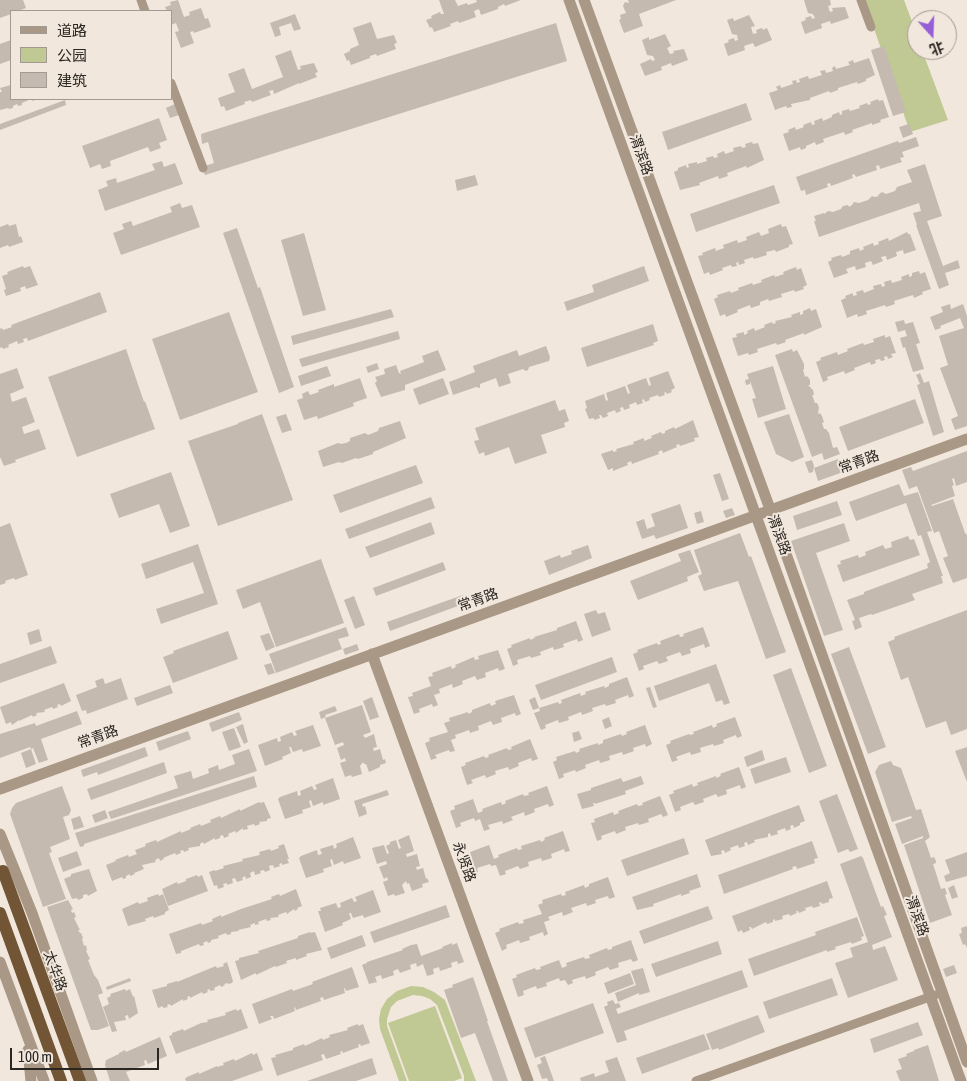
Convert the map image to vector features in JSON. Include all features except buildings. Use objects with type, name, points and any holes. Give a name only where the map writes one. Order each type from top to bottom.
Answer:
[{"type":"main road","name":"太华路","points":[[3,870],[80,1081]]},
{"type":"main road","points":[[0,913],[61,1081]]},
{"type":"street","name":"渭滨路","points":[[569,0],[961,1081]]},
{"type":"street","name":"渭滨路","points":[[584,0],[770,510],[967,1062]]},
{"type":"street","points":[[861,0],[871,27]]},
{"type":"street","points":[[172,86],[203,168]]},
{"type":"street","name":"常青路","points":[[0,789],[967,439]]},
{"type":"street","name":"永贤路","points":[[372,654],[528,1081]]},
{"type":"street","points":[[0,834],[32,913],[92,1081]]},
{"type":"street","points":[[0,962],[44,1081]]},
{"type":"street","points":[[696,1081],[942,992]]},
{"type":"street","points":[[21,1017],[28,1048],[31,1081]]},
{"type":"green space","points":[[864,0],[904,0],[908,10],[907,60],[926,60],[948,120],[910,132]]},
{"type":"green space","points":[[411,986],[423,987],[445,1000],[476,1081],[464,1081],[464,1076],[437,1005],[430,999],[413,995],[397,1001],[391,1007],[387,1019],[387,1026],[407,1081],[399,1081],[380,1029],[379,1019],[381,1009],[387,999],[397,991]]},
{"type":"green space","points":[[435,1006],[462,1078],[454,1081],[409,1081],[388,1023]]}]
